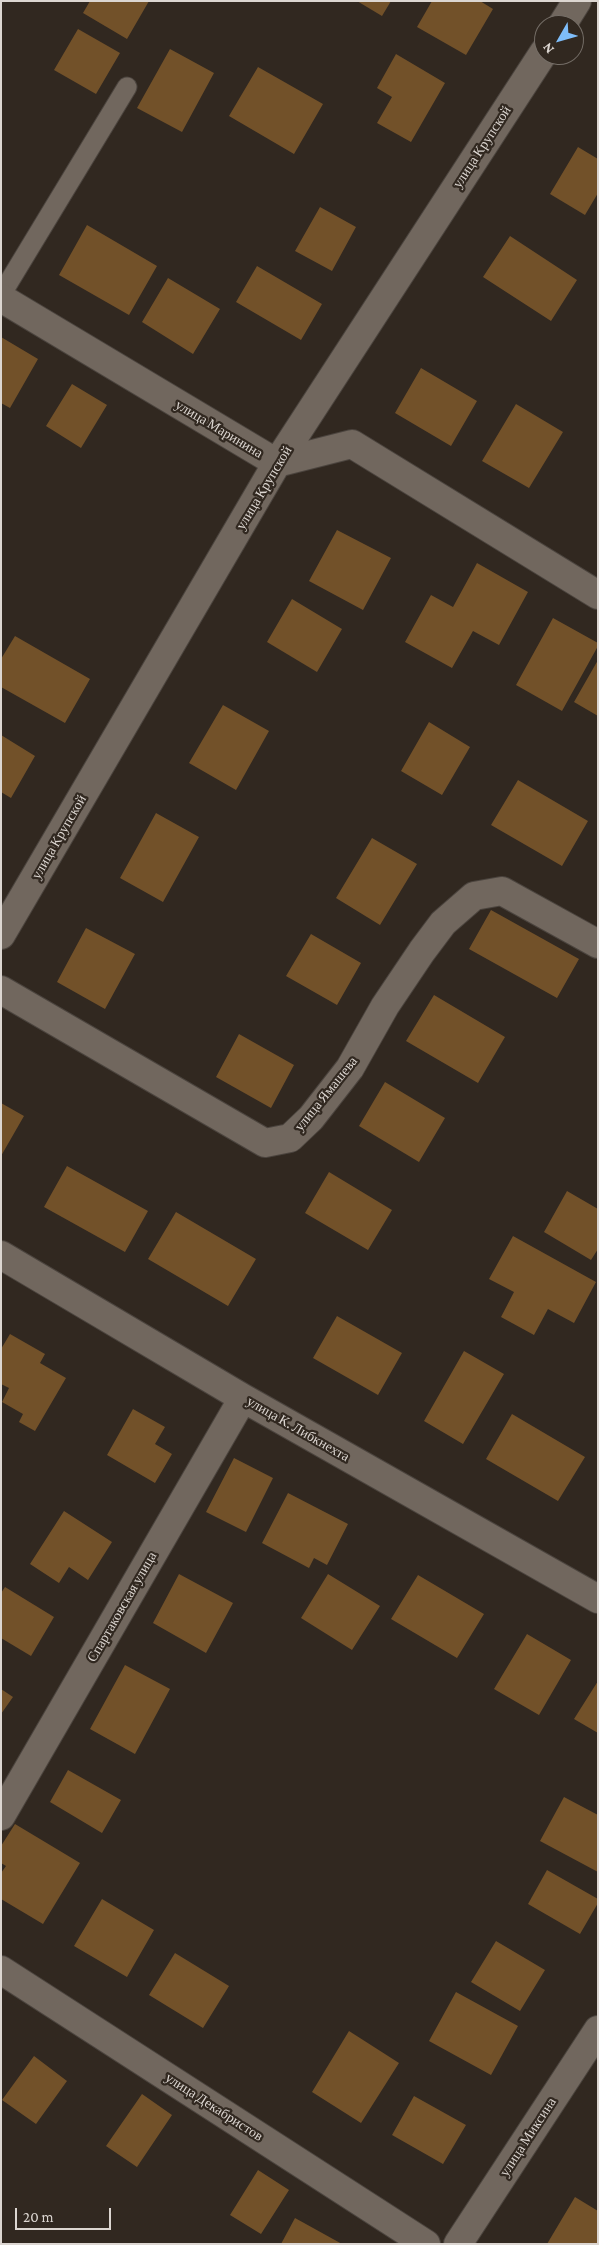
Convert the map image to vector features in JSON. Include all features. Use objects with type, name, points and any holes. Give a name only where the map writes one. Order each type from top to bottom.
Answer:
[{"type":"street","points":[[568,15],[577,1]]},
{"type":"street","name":"улица Крупской","points":[[1,935],[277,463],[536,65]]},
{"type":"street","name":"улица Маринина","points":[[1,297],[277,463],[352,444],[598,595]]},
{"type":"street","name":"улица Ямашева","points":[[1,990],[265,1143],[290,1138],[311,1118],[350,1068],[385,1006],[443,922],[474,896],[502,891],[598,944]]},
{"type":"street","name":"улица К. Либкнехта","points":[[1,1255],[243,1398],[598,1599]]},
{"type":"street","name":"Спартаковская улица","points":[[1,1816],[243,1398]]},
{"type":"street","name":"улица Декабристов","points":[[1,1970],[426,2244]]},
{"type":"street","name":"улица Миксина","points":[[458,2244],[598,2030]]},
{"type":"lane","points":[[1,297],[127,87]]},
{"type":"building","points":[[90,1],[149,1],[127,39],[83,13]]},
{"type":"building","points":[[357,1],[391,1],[382,16]]},
{"type":"building","points":[[432,1],[480,1],[493,9],[466,55],[417,27]]},
{"type":"building","points":[[78,29],[120,53],[96,94],[54,70]]},
{"type":"building","points":[[170,49],[214,73],[182,132],[137,108]]},
{"type":"building","points":[[396,54],[445,83],[411,142],[377,123],[392,97],[377,88]]},
{"type":"building","points":[[258,67],[323,104],[294,154],[229,116]]},
{"type":"building","points":[[578,147],[598,159],[598,193],[585,215],[550,194]]},
{"type":"building","points":[[320,207],[356,227],[332,271],[295,251]]},
{"type":"building","points":[[87,225],[157,266],[129,315],[59,275]]},
{"type":"building","points":[[510,236],[577,280],[551,321],[483,277]]},
{"type":"building","points":[[257,266],[322,304],[301,340],[236,302]]},
{"type":"building","points":[[168,278],[220,309],[193,354],[142,322]]},
{"type":"building","points":[[1,337],[38,359],[10,408],[1,403]]},
{"type":"building","points":[[421,368],[477,401],[451,446],[395,413]]},
{"type":"building","points":[[72,384],[107,405],[81,448],[46,426]]},
{"type":"building","points":[[516,404],[563,432],[529,488],[482,461]]},
{"type":"building","points":[[337,530],[391,558],[363,610],[309,581]]},
{"type":"building","points":[[477,563],[528,592],[499,645],[473,631],[452,668],[405,642],[431,595],[453,607]]},
{"type":"building","points":[[292,599],[342,629],[317,672],[267,642]]},
{"type":"building","points":[[553,618],[598,643],[562,711],[516,685]]},
{"type":"building","points":[[15,636],[90,679],[65,723],[1,687],[1,659]]},
{"type":"building","points":[[598,660],[598,716],[574,702]]},
{"type":"building","points":[[223,705],[269,731],[236,790],[189,763]]},
{"type":"building","points":[[429,722],[470,747],[442,795],[401,771]]},
{"type":"building","points":[[1,735],[35,756],[11,798],[1,792]]},
{"type":"building","points":[[518,780],[588,821],[562,866],[491,825]]},
{"type":"building","points":[[156,813],[199,837],[163,902],[120,878]]},
{"type":"building","points":[[372,838],[417,864],[380,925],[336,898]]},
{"type":"building","points":[[491,910],[579,959],[557,998],[469,949]]},
{"type":"building","points":[[86,928],[135,954],[105,1009],[57,982]]},
{"type":"building","points":[[311,934],[361,963],[337,1005],[286,976]]},
{"type":"building","points":[[434,995],[505,1037],[478,1083],[406,1041]]},
{"type":"building","points":[[239,1034],[294,1065],[271,1108],[216,1077]]},
{"type":"building","points":[[385,1082],[445,1118],[419,1162],[359,1126]]},
{"type":"building","points":[[1,1103],[24,1116],[1,1156]]},
{"type":"building","points":[[67,1166],[148,1211],[125,1252],[44,1207]]},
{"type":"building","points":[[329,1172],[392,1210],[368,1250],[305,1213]]},
{"type":"building","points":[[567,1191],[598,1209],[598,1249],[591,1260],[544,1232]]},
{"type":"building","points":[[176,1212],[256,1259],[228,1306],[148,1259]]},
{"type":"building","points":[[513,1236],[596,1282],[574,1323],[548,1309],[534,1335],[501,1317],[514,1292],[489,1279]]},
{"type":"building","points":[[337,1316],[402,1353],[378,1395],[313,1358]]},
{"type":"building","points":[[10,1334],[45,1354],[40,1363],[66,1378],[35,1431],[19,1422],[23,1414],[2,1402],[9,1388],[1,1384],[1,1349]]},
{"type":"building","points":[[464,1351],[504,1374],[463,1444],[424,1421]]},
{"type":"building","points":[[133,1409],[165,1427],[155,1444],[172,1454],[155,1483],[107,1455]]},
{"type":"building","points":[[512,1414],[585,1457],[558,1501],[486,1459]]},
{"type":"building","points":[[234,1458],[273,1478],[246,1532],[206,1512]]},
{"type":"building","points":[[288,1493],[348,1524],[327,1565],[314,1558],[309,1568],[262,1543]]},
{"type":"building","points":[[64,1511],[112,1542],[88,1580],[69,1567],[59,1583],[30,1564]]},
{"type":"building","points":[[179,1574],[233,1603],[206,1653],[153,1623]]},
{"type":"building","points":[[328,1574],[380,1606],[352,1650],[301,1618]]},
{"type":"building","points":[[418,1575],[484,1614],[457,1658],[391,1619]]},
{"type":"building","points":[[5,1587],[54,1617],[31,1656],[1,1638],[1,1593]]},
{"type":"building","points":[[527,1634],[571,1660],[539,1715],[494,1689]]},
{"type":"building","points":[[125,1665],[170,1689],[135,1754],[90,1729]]},
{"type":"building","points":[[598,1681],[598,1733],[574,1719]]},
{"type":"building","points":[[1,1689],[13,1697],[1,1714]]},
{"type":"building","points":[[68,1770],[121,1800],[102,1833],[50,1802]]},
{"type":"building","points":[[564,1797],[598,1815],[598,1872],[540,1841]]},
{"type":"building","points":[[15,1824],[80,1863],[43,1924],[1,1899],[1,1873],[6,1866],[1,1863],[1,1846]]},
{"type":"building","points":[[547,1870],[598,1899],[598,1903],[580,1934],[528,1904]]},
{"type":"building","points":[[102,1899],[154,1930],[127,1977],[74,1946]]},
{"type":"building","points":[[496,1941],[545,1970],[520,2011],[471,1982]]},
{"type":"building","points":[[175,1953],[229,1986],[203,2028],[149,1995]]},
{"type":"building","points":[[456,1992],[518,2026],[491,2075],[429,2041]]},
{"type":"building","points":[[349,2031],[399,2063],[361,2123],[312,2092]]},
{"type":"building","points":[[34,2056],[67,2081],[36,2124],[2,2100]]},
{"type":"building","points":[[142,2094],[172,2115],[137,2167],[106,2146]]},
{"type":"building","points":[[414,2096],[466,2125],[443,2164],[392,2135]]},
{"type":"building","points":[[258,2170],[289,2190],[261,2234],[230,2215]]},
{"type":"building","points":[[575,2197],[598,2211],[598,2244],[547,2244]]},
{"type":"building","points":[[295,2218],[342,2244],[281,2244]]}]
